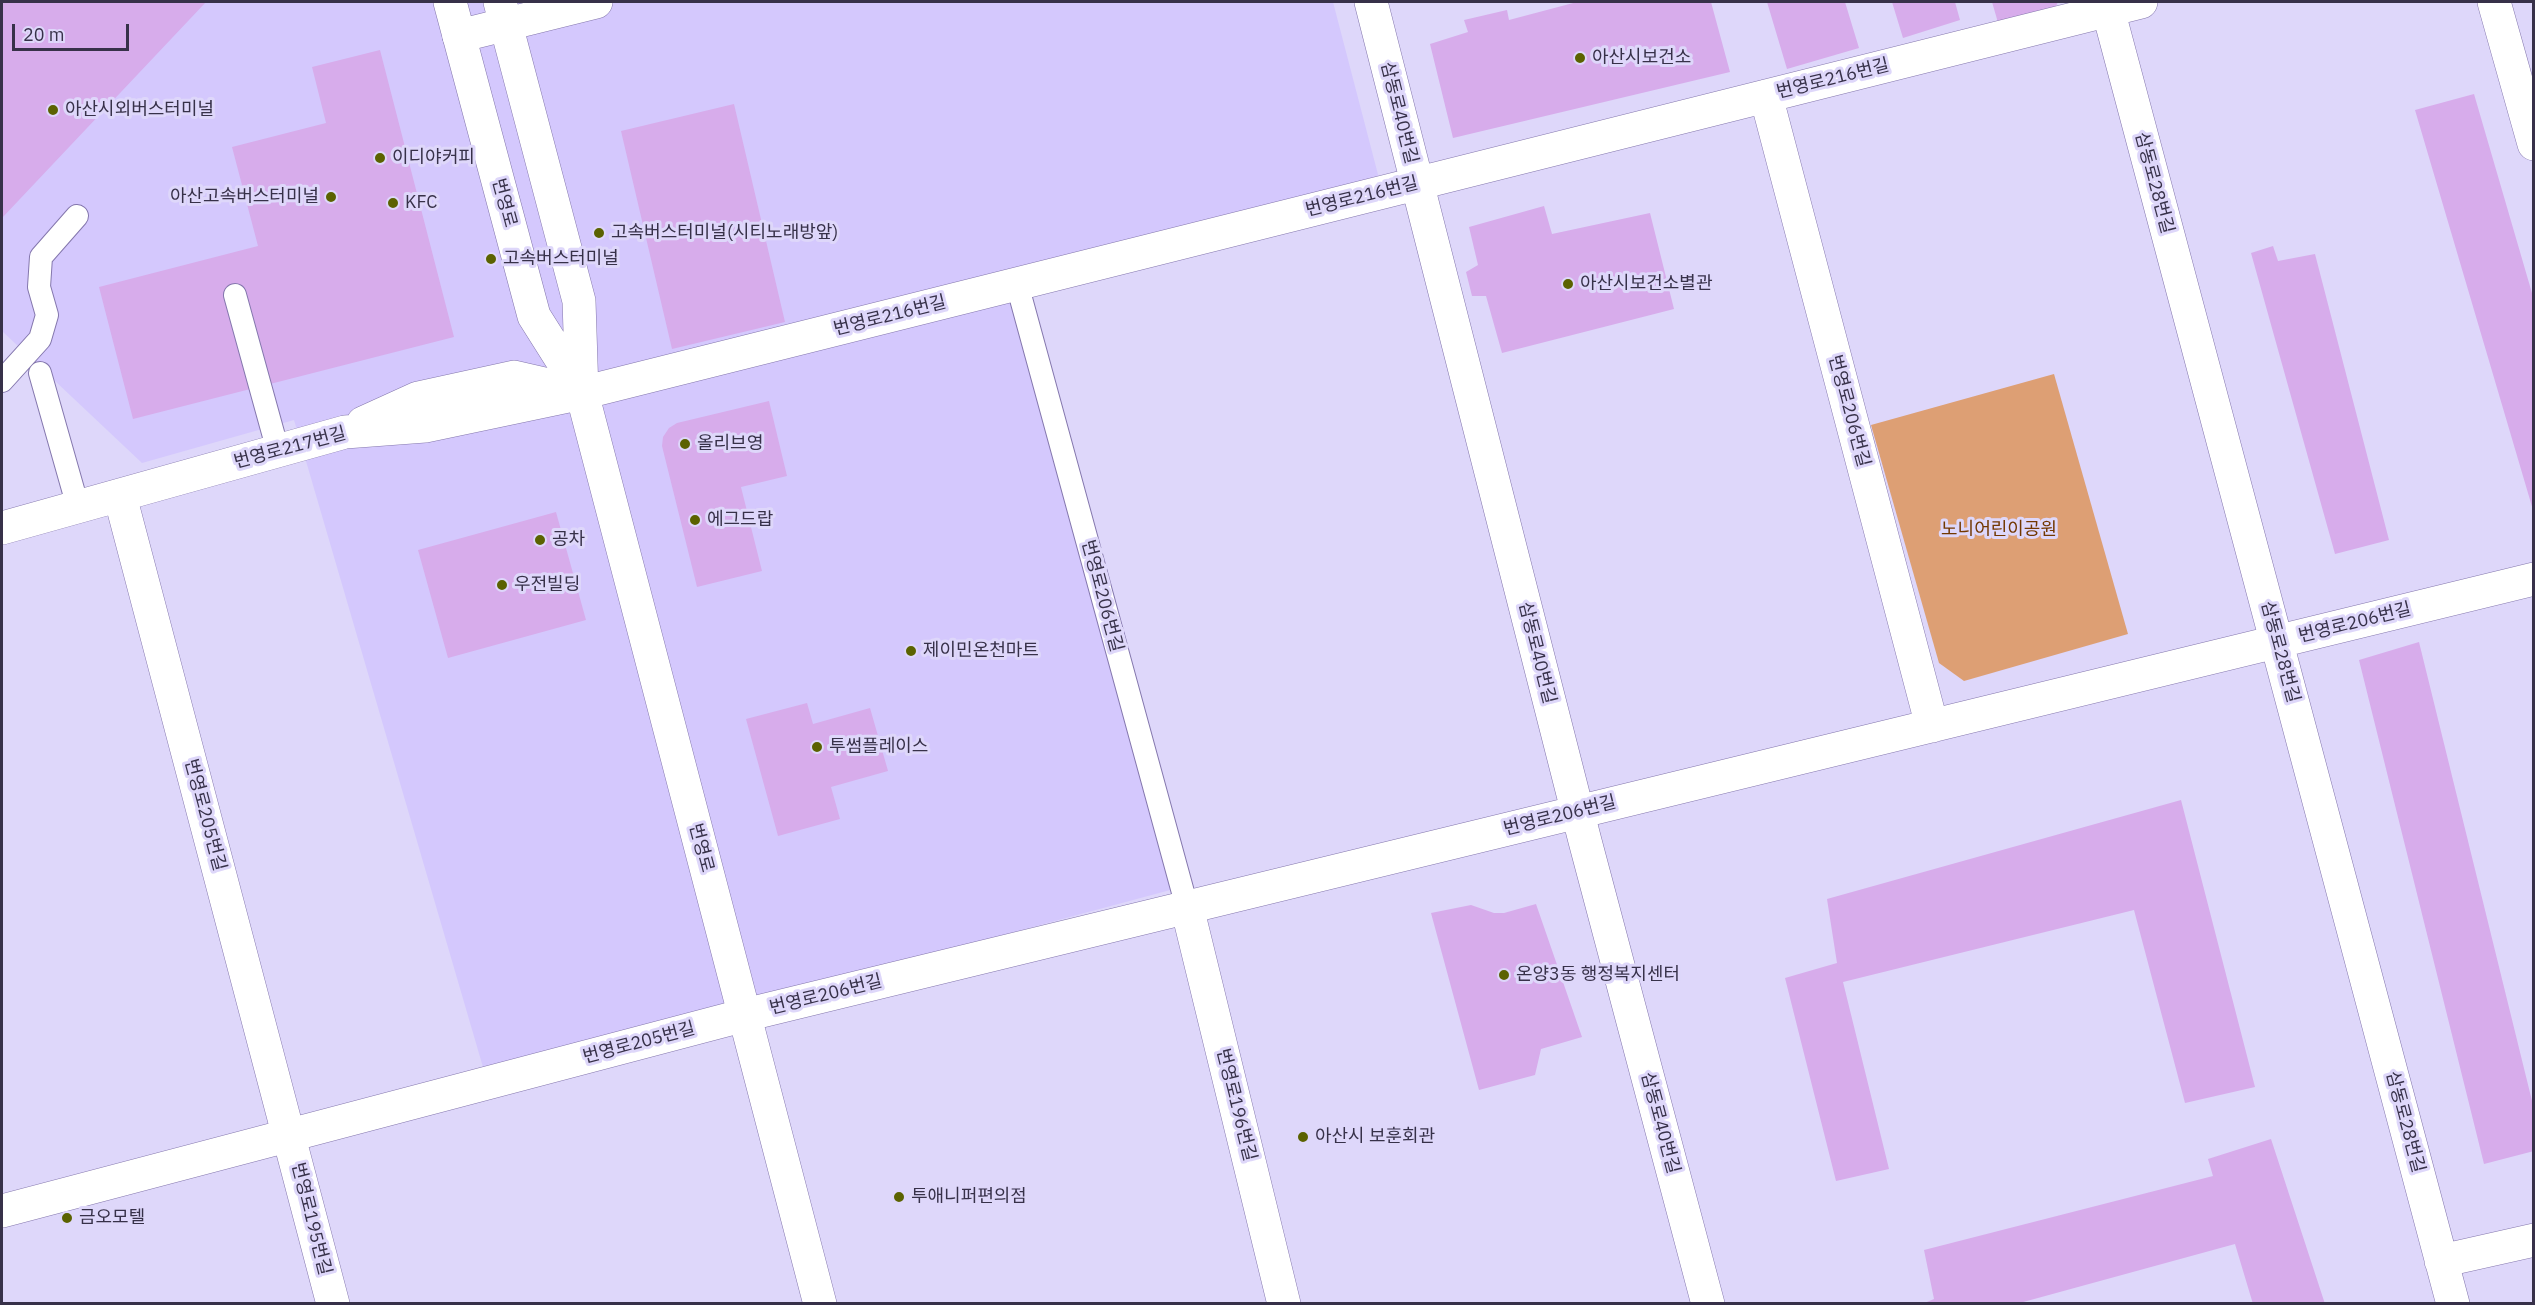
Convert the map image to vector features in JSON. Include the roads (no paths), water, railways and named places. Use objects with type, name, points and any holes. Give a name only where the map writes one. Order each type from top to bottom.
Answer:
[{"type":"street","name":"번영로","points":[[450,2],[534,316],[582,393]]},
{"type":"street","points":[[459,36],[503,13],[596,2]]},
{"type":"street","name":"삼동로40번길","points":[[1371,2],[1577,812],[1708,1304]]},
{"type":"street","name":"번영로216번길","points":[[582,393],[1766,96],[2107,6],[2141,2]]},
{"type":"street","points":[[2494,2],[2534,144]]},
{"type":"street","name":"삼동로28번길","points":[[2107,6],[2452,1304]]},
{"type":"street","name":"번영로","points":[[503,13],[579,301],[582,393],[820,1304]]},
{"type":"street","name":"번영로206번길","points":[[1766,96],[1932,726]]},
{"type":"street","name":"번영로217번길","points":[[2,528],[345,432],[425,426],[582,393]]},
{"type":"street","name":"번영로205번길","points":[[120,496],[290,1135]]},
{"type":"street","name":"번영로206번길","points":[[745,1015],[2534,579]]},
{"type":"street","name":"번영로196번길","points":[[1187,907],[1284,1304]]},
{"type":"street","name":"번영로205번길","points":[[2,1211],[745,1015]]},
{"type":"street","name":"번영로195번길","points":[[290,1135],[333,1304]]},
{"type":"street","points":[[2441,1261],[2534,1240]]},
{"type":"lane","points":[[2,381],[40,339],[47,315],[39,287],[41,257],[78,216]]},
{"type":"lane","name":"번영로206번길","points":[[1017,284],[1187,907]]},
{"type":"lane","points":[[236,295],[278,451]]},
{"type":"lane","points":[[40,373],[78,507]]},
{"type":"place","name":"아산시보건소","points":[[1580,58]]},
{"type":"place","name":"아산시외버스터미널","points":[[53,110]]},
{"type":"place","name":"이디야커피","points":[[380,158]]},
{"type":"place","name":"아산고속버스터미널","points":[[331,197]]},
{"type":"place","name":"KFC","points":[[393,203]]},
{"type":"place","name":"고속버스터미널(시티노래방앞)","points":[[599,233]]},
{"type":"place","name":"고속버스터미널","points":[[491,259]]},
{"type":"place","name":"아산시보건소별관","points":[[1568,284]]},
{"type":"place","name":"올리브영","points":[[685,444]]},
{"type":"place","name":"에그드랍","points":[[695,520]]},
{"type":"place","name":"공차","points":[[540,540]]},
{"type":"place","name":"우전빌딩","points":[[502,585]]},
{"type":"place","name":"제이민온천마트","points":[[911,651]]},
{"type":"place","name":"투썸플레이스","points":[[817,747]]},
{"type":"place","name":"온양3동 행정복지센터","points":[[1504,975]]},
{"type":"place","name":"아산시 보훈회관","points":[[1303,1137]]},
{"type":"place","name":"투애니퍼편의점","points":[[899,1197]]},
{"type":"place","name":"금오모텔","points":[[67,1218]]},
{"type":"park label","name":"노니어린이공원","points":[[1999,530]]}]
